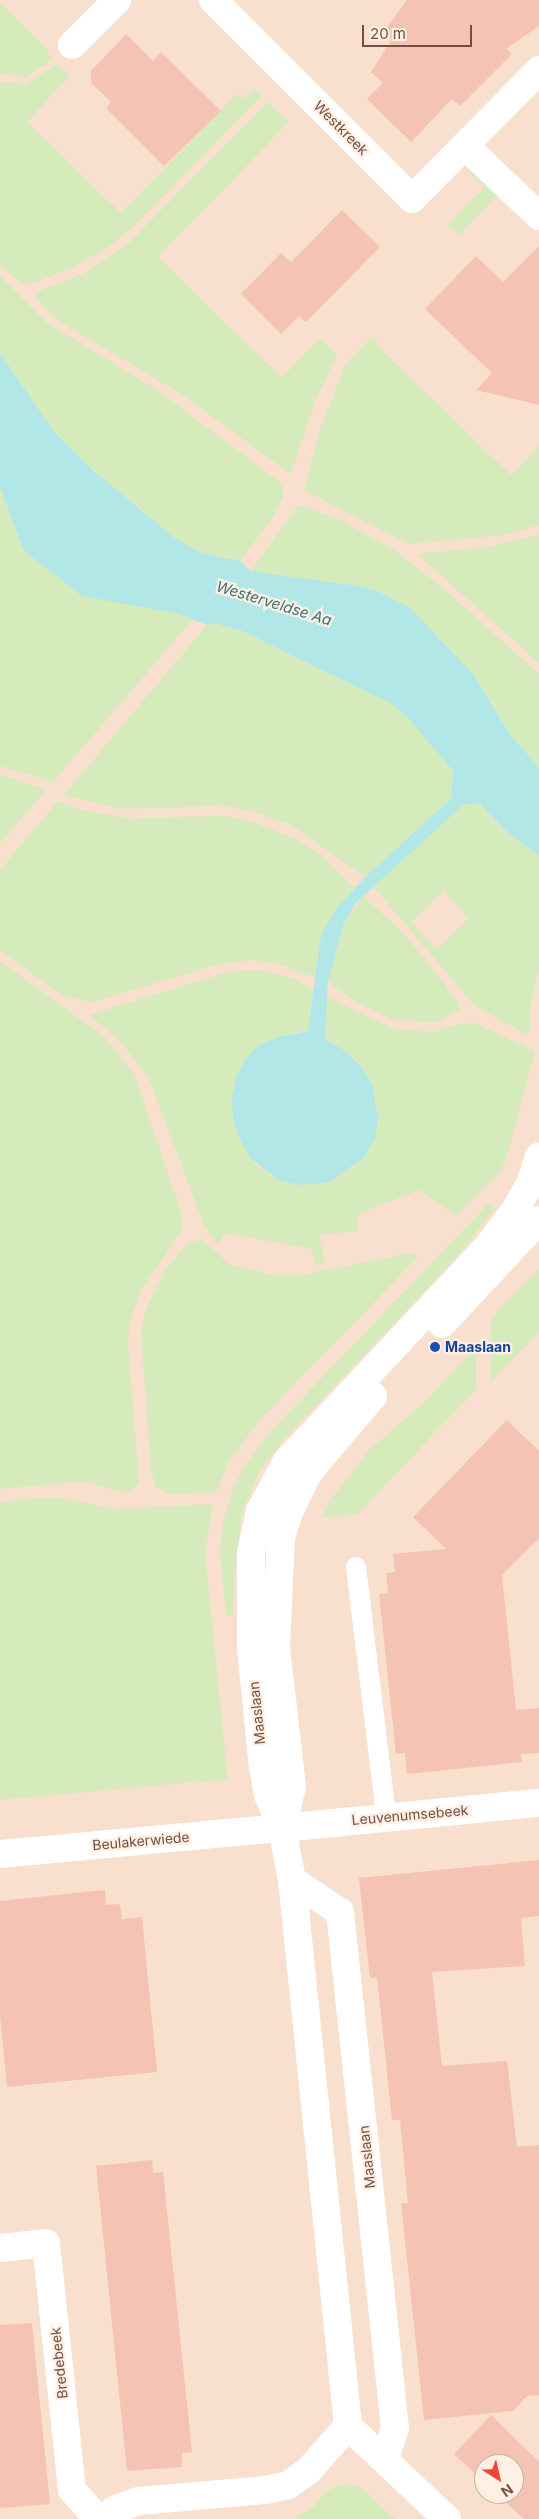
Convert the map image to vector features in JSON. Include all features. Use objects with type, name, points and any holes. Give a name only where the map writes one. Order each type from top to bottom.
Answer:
[{"type":"street","points":[[72,45],[116,0]]},
{"type":"street","name":"Westkreek","points":[[218,2],[412,199],[539,70]]},
{"type":"street","points":[[465,146],[539,216]]},
{"type":"street","name":"Maaslaan","points":[[348,2426],[292,1880],[282,1828],[268,1794],[262,1768],[251,1648],[252,1553],[260,1512],[287,1461],[488,1246],[516,1210],[530,1184],[539,1156]]},
{"type":"street","name":"Maaslaan","points":[[282,1828],[292,1786],[276,1647],[277,1566],[290,1510],[308,1473],[362,1408],[539,1220]]},
{"type":"street","name":"Leuvenumsebeek","points":[[282,1828],[386,1816],[539,1803]]},
{"type":"street","name":"Beulakerwiede","points":[[0,1854],[282,1828]]},
{"type":"street","name":"Maaslaan","points":[[292,1880],[340,1912],[395,2428],[385,2458]]},
{"type":"street","name":"Bredebeek","points":[[0,2248],[46,2243],[72,2490],[98,2519]]},
{"type":"street","points":[[107,2519],[114,2510],[139,2501],[265,2490],[288,2485],[308,2471],[348,2426],[385,2458],[447,2519]]},
{"type":"lane","points":[[356,1567],[386,1816]]},
{"type":"shaded area","points":[[0,0],[539,0],[539,2519],[0,2519]]},
{"type":"green space","points":[[0,3],[50,52],[47,54],[53,59],[27,77],[0,74]]},
{"type":"green space","points":[[57,64],[70,76],[27,122],[121,213],[237,94],[243,99],[254,88],[262,96],[134,226],[110,246],[71,268],[33,283],[22,284],[0,265],[0,81],[25,85]]},
{"type":"green space","points":[[268,102],[289,122],[158,257],[282,378],[320,338],[337,355],[316,399],[292,471],[289,473],[184,396],[56,319],[35,298],[39,291],[85,273],[128,244]]},
{"type":"green space","points":[[469,166],[499,193],[459,235],[448,225],[485,187],[467,170]]},
{"type":"green space","points":[[0,276],[47,323],[156,389],[281,483],[284,494],[274,516],[240,561],[201,553],[175,538],[84,462],[38,413],[0,353]]},
{"type":"green space","points":[[373,336],[383,351],[511,475],[539,446],[539,525],[504,535],[408,544],[304,490],[322,423],[346,363]]},
{"type":"green space","points":[[0,487],[11,510],[179,614],[193,619],[53,782],[0,766]]},
{"type":"green space","points":[[302,505],[344,522],[390,547],[437,583],[539,674],[539,768],[510,734],[487,695],[377,591],[251,571],[298,506]]},
{"type":"green space","points":[[539,535],[539,663],[417,554],[488,547]]},
{"type":"green space","points":[[214,623],[242,631],[392,704],[410,720],[453,771],[451,799],[365,877],[291,825],[249,810],[222,806],[120,809],[64,795],[207,625]]},
{"type":"green space","points":[[0,774],[46,790],[0,843]]},
{"type":"green space","points":[[58,801],[85,811],[129,818],[226,816],[248,820],[296,839],[319,854],[355,888],[337,908],[320,941],[315,976],[311,973],[310,977],[277,963],[253,960],[224,963],[92,1002],[63,996],[0,950],[0,870]]},
{"type":"green space","points":[[479,803],[509,834],[539,856],[539,969],[530,1009],[530,1031],[525,1034],[474,1005],[373,886],[463,805]],"holes":[[[444,891],[469,918],[437,949],[411,922]]]},
{"type":"green space","points":[[363,896],[402,932],[426,960],[460,1005],[458,1011],[437,1022],[393,1020],[354,1001],[328,982],[343,926]]},
{"type":"green space","points":[[0,961],[103,1036],[134,1073],[183,1218],[181,1232],[142,1289],[130,1321],[128,1344],[139,1483],[130,1492],[110,1490],[87,1481],[0,1489]]},
{"type":"green space","points":[[261,970],[295,979],[315,991],[308,1031],[293,1033],[241,1067],[233,1088],[233,1117],[245,1150],[258,1167],[279,1180],[299,1185],[328,1183],[356,1165],[375,1138],[377,1107],[373,1087],[354,1059],[325,1039],[327,997],[394,1029],[433,1032],[458,1024],[474,1023],[535,1051],[508,1153],[500,1172],[457,1216],[419,1190],[358,1214],[359,1231],[319,1235],[325,1262],[315,1265],[312,1249],[225,1233],[219,1244],[211,1236],[204,1225],[148,1077],[118,1039],[89,1015],[229,972]]},
{"type":"green space","points":[[489,1203],[495,1208],[458,1256],[287,1436],[260,1470],[242,1512],[234,1578],[233,1615],[226,1616],[220,1551],[223,1524],[232,1491],[243,1468],[270,1432]]},
{"type":"green space","points":[[202,1239],[229,1264],[269,1274],[305,1274],[405,1254],[419,1256],[257,1423],[228,1464],[216,1492],[169,1494],[156,1487],[151,1469],[141,1332],[146,1310],[164,1271],[186,1245]]},
{"type":"green space","points":[[539,1269],[539,1332],[491,1382],[491,1318]]},
{"type":"green space","points":[[476,1348],[476,1389],[358,1514],[322,1518],[329,1502],[369,1450],[420,1406]]},
{"type":"green space","points":[[56,1497],[116,1509],[213,1504],[205,1554],[228,1779],[0,1800],[0,1502]]},
{"type":"green space","points":[[345,2484],[360,2487],[395,2519],[297,2519],[296,2516],[309,2511],[329,2490]]},
{"type":"water","name":"Westerveldse Aa","points":[[0,353],[52,429],[95,472],[175,538],[201,553],[240,561],[251,571],[358,586],[377,591],[410,608],[473,674],[510,734],[539,768],[539,856],[509,834],[479,803],[463,805],[355,904],[343,926],[328,982],[325,1039],[347,1052],[361,1067],[373,1087],[378,1117],[375,1138],[364,1158],[328,1183],[299,1185],[279,1180],[251,1159],[239,1138],[233,1117],[232,1099],[236,1077],[245,1060],[258,1046],[278,1037],[308,1031],[320,941],[324,929],[337,908],[365,877],[451,799],[453,771],[410,720],[392,704],[242,631],[214,623],[207,625],[179,614],[82,596],[24,551],[0,487]]},
{"type":"building","points":[[407,0],[539,0],[539,26],[506,49],[512,54],[460,106],[452,99],[411,142],[367,99],[383,83],[371,72],[392,39],[384,31]]},
{"type":"building","points":[[126,34],[153,61],[161,52],[221,111],[164,166],[106,108],[111,102],[91,83],[91,71]]},
{"type":"building","points":[[342,210],[380,247],[306,322],[299,316],[281,334],[241,294],[281,253],[291,262]]},
{"type":"building","points":[[539,246],[539,405],[476,390],[492,373],[425,309],[476,256],[503,282]]},
{"type":"building","points":[[507,1420],[539,1451],[539,1538],[502,1575],[516,1710],[539,1708],[539,1753],[521,1754],[522,1762],[407,1774],[405,1753],[396,1754],[379,1594],[388,1593],[386,1573],[395,1572],[393,1554],[446,1549],[413,1517]]},
{"type":"building","points":[[539,1860],[539,1916],[521,1918],[525,1966],[432,1972],[442,2066],[507,2061],[517,2147],[539,2145],[539,2395],[527,2396],[513,2411],[424,2420],[401,2203],[408,2203],[400,2120],[392,2120],[377,1977],[370,1978],[359,1878]]},
{"type":"building","points":[[105,1890],[106,1905],[120,1904],[122,1919],[142,1917],[157,2072],[7,2087],[0,2014],[0,1901]]},
{"type":"building","points":[[152,2160],[153,2173],[163,2172],[192,2452],[182,2453],[182,2467],[127,2471],[96,2166]]},
{"type":"building","points":[[32,2323],[50,2504],[0,2508],[0,2325]]},
{"type":"building","points":[[491,2415],[539,2462],[539,2519],[524,2519],[508,2504],[524,2504],[524,2454],[474,2454],[474,2473],[454,2454]]},
{"type":"place","name":"Maaslaan","points":[[435,1347]]}]
